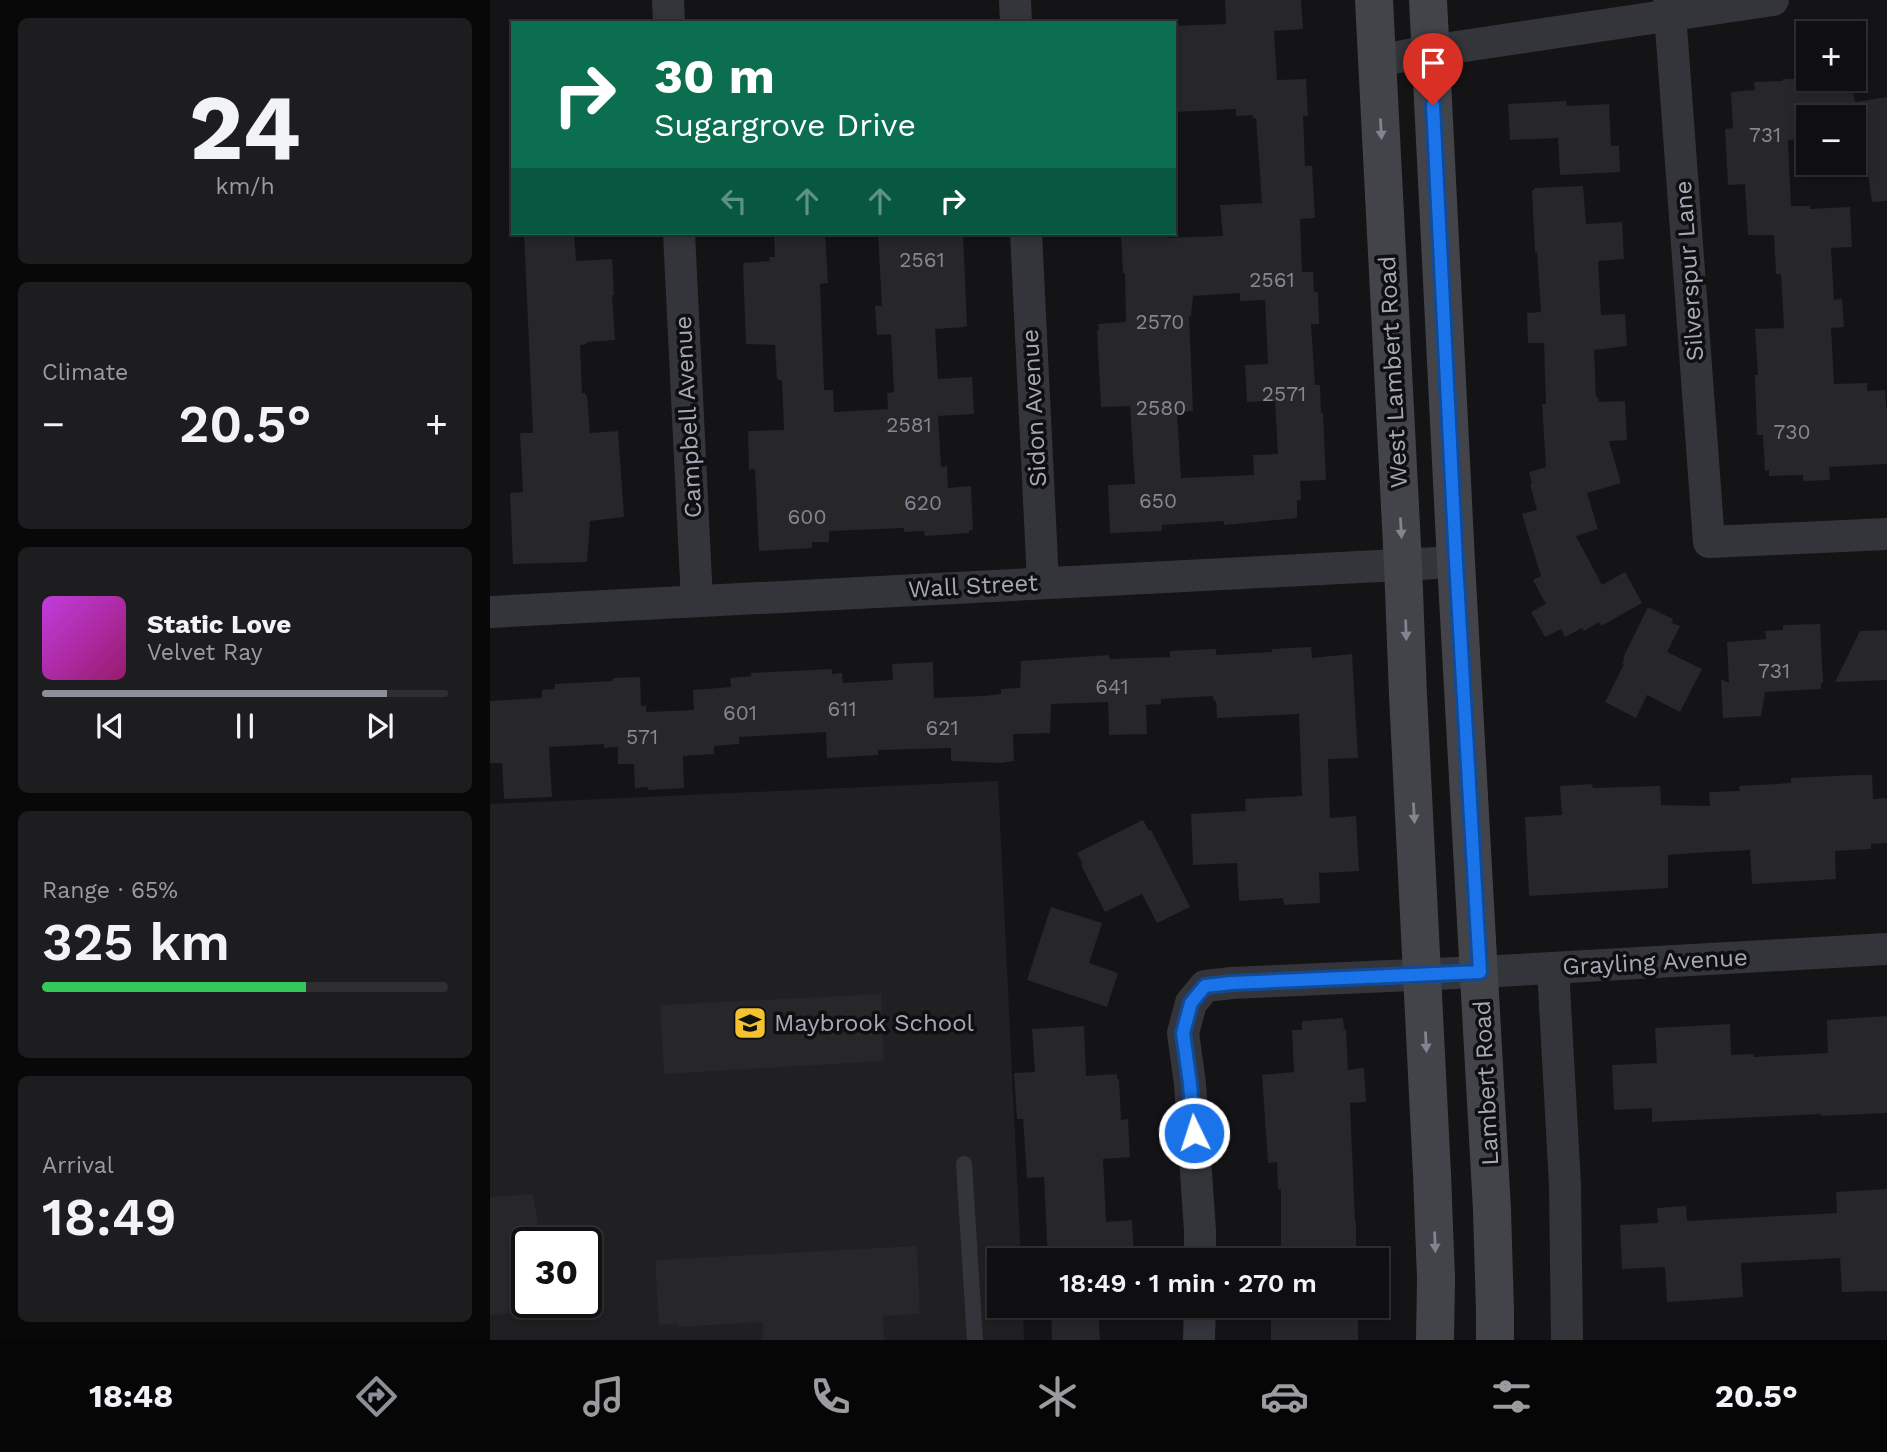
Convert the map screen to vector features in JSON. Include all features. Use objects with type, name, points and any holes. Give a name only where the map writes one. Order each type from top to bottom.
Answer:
[{"type":"main road","name":"West Lambert Road","points":[[1374,0],[1423,974]]},
{"type":"main road","points":[[1428,0],[1456,562]]},
{"type":"main road","name":"Lambert Road","points":[[1456,562],[1493,1223],[1495,1340]]},
{"type":"main road","points":[[1423,974],[1436,1278],[1435,1340]]},
{"type":"street","points":[[668,0],[669,21]]},
{"type":"street","points":[[1015,0],[1016,21]]},
{"type":"street","points":[[1377,61],[1670,8],[1773,0]]},
{"type":"street","name":"Silverspur Lane","points":[[1670,8],[1709,542],[1887,534]]},
{"type":"street","name":"Campbell Avenue","points":[[679,235],[697,601]]},
{"type":"street","name":"Sidon Avenue","points":[[1026,235],[1042,582]]},
{"type":"street","name":"Wall Street","points":[[490,612],[1456,562]]},
{"type":"street","name":"Grayling Avenue","points":[[1200,1248],[1190,1084],[1183,1033],[1191,1003],[1205,986],[1887,949]]},
{"type":"street","points":[[1553,968],[1566,1185],[1567,1340]]},
{"type":"street","points":[[1199,1340],[1200,1318]]},
{"type":"lane","points":[[964,1164],[975,1340]]},
{"type":"shaded area","name":"Maybrook School","points":[[998,781],[1020,1248],[987,1248],[987,1318],[1023,1318],[1024,1340],[490,1340],[490,804]]},
{"type":"building","points":[[1225,0],[1301,0],[1303,29],[1274,31],[1277,80],[1306,79],[1308,116],[1303,116],[1305,166],[1312,166],[1315,218],[1300,219],[1302,272],[1313,272],[1314,292],[1318,292],[1319,324],[1311,324],[1315,385],[1320,385],[1323,413],[1326,480],[1300,481],[1301,500],[1297,500],[1297,518],[1224,525],[1224,521],[1162,525],[1162,531],[1110,533],[1108,485],[1135,484],[1130,406],[1101,407],[1098,324],[1126,322],[1121,235],[1166,235],[1167,238],[1223,236],[1220,205],[1262,203],[1256,118],[1253,118],[1253,115],[1236,116],[1236,109],[1176,112],[1176,26],[1226,24]],"holes":[[[1240,293],[1240,301],[1265,300],[1268,364],[1245,365],[1247,402],[1275,401],[1278,454],[1253,455],[1254,475],[1181,478],[1177,412],[1193,411],[1189,316],[1193,296]]]},
{"type":"building","points":[[1796,79],[1796,91],[1853,91],[1855,102],[1887,97],[1887,201],[1872,202],[1866,159],[1866,105],[1796,105],[1796,140],[1788,140],[1791,206],[1810,206],[1810,209],[1850,207],[1852,247],[1831,248],[1834,300],[1842,299],[1844,327],[1831,328],[1834,384],[1867,383],[1867,391],[1885,390],[1887,464],[1829,467],[1830,480],[1803,481],[1803,475],[1769,476],[1769,470],[1765,471],[1763,435],[1757,435],[1755,375],[1758,375],[1755,329],[1784,328],[1781,274],[1776,274],[1774,235],[1748,235],[1745,184],[1728,185],[1725,129],[1733,128],[1731,92],[1755,90],[1754,82]]},
{"type":"building","points":[[1566,101],[1567,106],[1609,104],[1611,146],[1619,146],[1620,172],[1560,175],[1558,138],[1510,140],[1508,104]]},
{"type":"building","points":[[1583,186],[1586,224],[1622,222],[1624,259],[1598,261],[1601,315],[1625,314],[1627,346],[1594,350],[1596,397],[1599,402],[1625,401],[1627,440],[1609,441],[1621,483],[1587,493],[1598,529],[1576,536],[1602,585],[1625,572],[1642,603],[1601,626],[1599,622],[1584,631],[1582,628],[1565,637],[1561,629],[1545,637],[1531,612],[1546,604],[1533,580],[1541,576],[1522,514],[1537,510],[1529,472],[1546,467],[1542,404],[1546,404],[1544,343],[1528,343],[1527,313],[1541,312],[1532,190]]},
{"type":"building","points":[[524,235],[574,235],[576,261],[612,259],[615,340],[580,345],[582,393],[587,396],[590,433],[618,431],[624,517],[590,521],[587,562],[513,564],[510,493],[523,492],[520,433],[533,433]]},
{"type":"building","points":[[774,235],[825,235],[828,283],[820,284],[824,390],[833,390],[834,412],[888,409],[887,393],[894,392],[891,334],[877,335],[875,306],[882,306],[878,235],[963,235],[967,326],[935,329],[938,379],[972,377],[974,414],[938,416],[941,467],[947,466],[948,488],[971,486],[973,530],[969,530],[969,533],[925,536],[924,531],[904,532],[904,528],[829,531],[829,542],[812,542],[812,548],[759,551],[755,469],[749,470],[748,431],[784,430],[782,381],[777,379],[775,345],[746,344],[743,263],[770,261],[769,257],[775,257]]},
{"type":"building","points":[[1648,607],[1673,619],[1672,623],[1680,626],[1667,652],[1702,669],[1680,712],[1647,695],[1636,718],[1605,702]]},
{"type":"building","points":[[1820,624],[1821,689],[1765,692],[1761,716],[1723,718],[1721,679],[1729,683],[1727,642],[1766,639],[1765,631],[1783,630],[1783,625]]},
{"type":"building","points":[[1887,630],[1887,680],[1835,682],[1860,631]]},
{"type":"building","points":[[1311,647],[1312,658],[1352,654],[1358,758],[1328,759],[1330,818],[1356,816],[1359,871],[1319,873],[1320,903],[1284,905],[1283,898],[1239,901],[1237,863],[1193,865],[1191,814],[1246,811],[1245,799],[1302,796],[1299,714],[1217,718],[1213,696],[1161,699],[1161,704],[1146,705],[1147,734],[1109,735],[1108,702],[1051,704],[1050,733],[1013,734],[1014,761],[1000,763],[951,761],[951,748],[878,750],[878,755],[827,758],[826,732],[739,737],[739,744],[714,746],[714,754],[683,756],[684,788],[648,790],[648,787],[635,788],[634,764],[618,764],[618,747],[604,748],[604,744],[549,747],[552,797],[504,799],[502,763],[490,763],[490,701],[542,698],[542,690],[555,689],[555,684],[640,677],[641,706],[646,706],[646,712],[694,710],[693,690],[731,687],[730,678],[751,676],[751,673],[832,669],[832,674],[842,673],[843,683],[893,680],[892,664],[933,662],[934,698],[983,696],[1001,694],[1001,689],[1020,688],[1021,661],[1109,655],[1110,659],[1170,657],[1170,651],[1216,649],[1216,655]]},
{"type":"building","points":[[1872,775],[1873,799],[1887,798],[1887,843],[1871,844],[1871,849],[1835,851],[1836,879],[1752,884],[1750,850],[1694,853],[1668,855],[1668,888],[1529,896],[1525,817],[1562,815],[1560,786],[1660,786],[1661,805],[1710,806],[1709,792],[1740,791],[1739,786],[1791,783],[1791,778]]},
{"type":"building","points":[[1143,820],[1149,831],[1151,830],[1190,907],[1157,923],[1142,894],[1105,912],[1077,853]]},
{"type":"building","points":[[1051,907],[1102,923],[1089,963],[1118,973],[1107,1007],[1027,980]]},
{"type":"building","points":[[881,994],[884,1061],[664,1074],[660,1005]]},
{"type":"building","points":[[1887,1016],[1887,1113],[1652,1122],[1652,1108],[1614,1110],[1612,1065],[1657,1063],[1655,1028],[1730,1024],[1731,1055],[1753,1054],[1754,1057],[1828,1053],[1827,1020]]},
{"type":"building","points":[[1343,1018],[1348,1070],[1364,1068],[1366,1102],[1350,1103],[1356,1248],[1278,1248],[1281,1247],[1281,1189],[1278,1189],[1277,1162],[1268,1163],[1262,1075],[1294,1072],[1292,1030],[1302,1030],[1302,1021]]},
{"type":"building","points":[[1084,1026],[1086,1076],[1117,1074],[1121,1120],[1128,1119],[1130,1157],[1103,1159],[1106,1222],[1132,1220],[1133,1248],[1047,1248],[1044,1177],[1027,1178],[1023,1119],[1017,1119],[1014,1073],[1035,1072],[1032,1029]]},
{"type":"building","points":[[1887,1189],[1887,1291],[1842,1292],[1840,1258],[1741,1263],[1743,1297],[1667,1302],[1665,1267],[1622,1269],[1620,1225],[1658,1223],[1657,1208],[1686,1206],[1687,1221],[1837,1213],[1836,1192]]},
{"type":"building","points":[[533,1194],[538,1227],[511,1227],[511,1313],[490,1315],[490,1197]]},
{"type":"building","points":[[917,1246],[920,1314],[883,1316],[884,1340],[763,1340],[763,1322],[678,1327],[678,1324],[659,1325],[655,1260]]},
{"type":"building","points":[[1051,1318],[1099,1318],[1100,1340],[1052,1340]]},
{"type":"building","points":[[1271,1318],[1358,1318],[1358,1340],[1271,1340]]},
{"type":"place","name":"Maybrook School","points":[[750,1023]]},
{"type":"route","points":[[1194,1133],[1183,1033],[1191,1003],[1205,986],[1480,972],[1433,105]]}]
